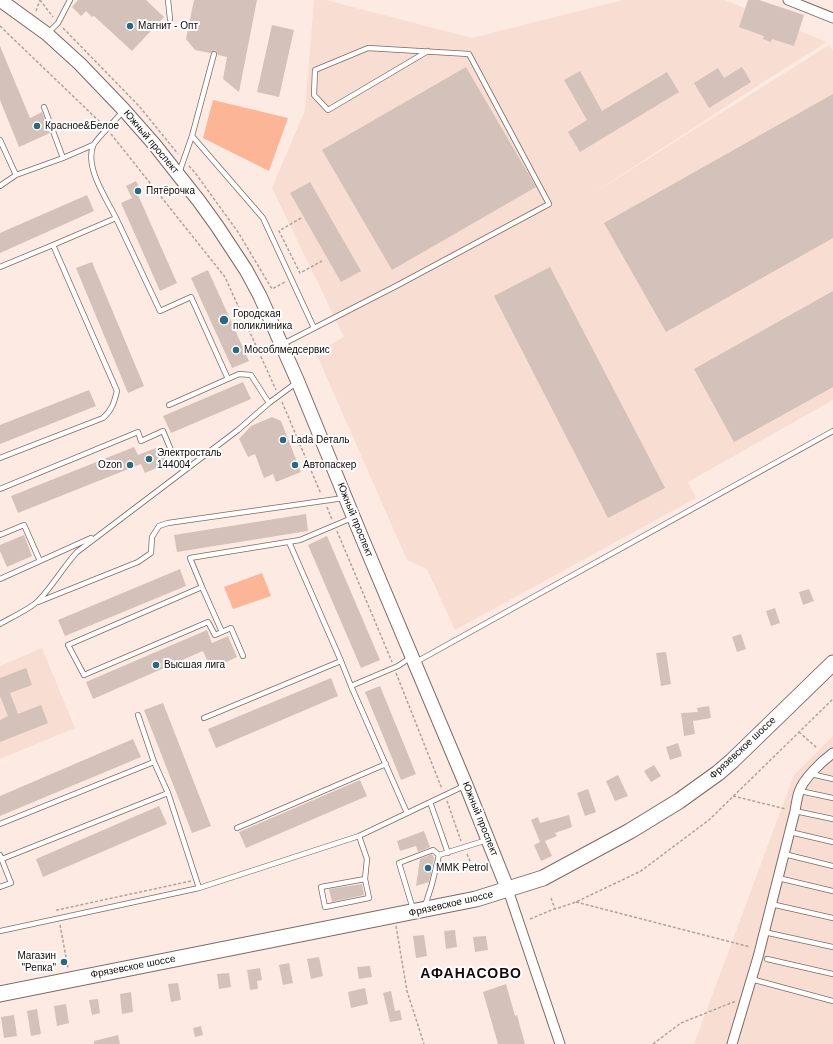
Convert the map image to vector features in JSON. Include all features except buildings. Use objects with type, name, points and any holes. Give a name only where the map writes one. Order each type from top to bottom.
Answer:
[{"type":"highway","name":"Фрязевское шоссе","points":[[0,994],[476,899],[542,878],[566,867],[630,832],[701,786],[732,762],[833,663]]},
{"type":"main road","name":"Южный проспект","points":[[0,0],[47,34],[80,64],[124,110],[178,174],[217,226],[246,270],[260,296],[298,382],[345,498],[466,785],[508,890]]},
{"type":"street","points":[[788,0],[833,18]]},
{"type":"street","points":[[732,1044],[764,932],[799,791],[810,774],[831,757]]},
{"type":"street","points":[[508,890],[560,1044]]},
{"type":"lane","points":[[47,34],[58,23],[70,0]]},
{"type":"lane","points":[[168,0],[170,19]]},
{"type":"lane","points":[[282,345],[549,204],[469,54],[428,51],[368,48],[315,70],[314,95],[328,110],[428,51]]},
{"type":"lane","points":[[178,174],[192,136],[214,54]]},
{"type":"lane","points":[[44,107],[63,158]]},
{"type":"lane","points":[[0,186],[16,175],[63,158],[93,145],[124,110]]},
{"type":"lane","points":[[192,136],[263,218],[314,328]]},
{"type":"lane","points":[[0,140],[16,175]]},
{"type":"lane","points":[[93,145],[91,166],[160,311],[190,297],[228,379]]},
{"type":"lane","points":[[0,267],[116,218]]},
{"type":"lane","points":[[0,458],[104,418],[114,404],[117,391],[53,245]]},
{"type":"lane","points":[[169,405],[239,374],[251,375],[269,403]]},
{"type":"lane","points":[[37,602],[68,561],[77,552],[238,430],[279,395],[298,382]]},
{"type":"lane","points":[[0,489],[138,432],[141,440],[163,431],[176,462],[188,467]]},
{"type":"lane","points":[[351,686],[413,660],[833,431]]},
{"type":"lane","points":[[0,624],[37,602],[138,562],[151,553],[152,537],[159,526],[168,523],[345,498]]},
{"type":"lane","points":[[222,632],[190,558],[300,540],[353,517]]},
{"type":"lane","points":[[0,534],[24,524],[40,561]]},
{"type":"lane","points":[[0,579],[99,534]]},
{"type":"lane","points":[[289,542],[407,813]]},
{"type":"lane","points":[[202,587],[68,645],[84,675],[208,622],[215,635],[231,628],[243,656]]},
{"type":"lane","points":[[204,718],[340,660]]},
{"type":"lane","points":[[138,715],[154,762],[168,793],[199,888]]},
{"type":"lane","points":[[0,824],[154,762]]},
{"type":"lane","points":[[237,828],[386,764]]},
{"type":"lane","points":[[810,774],[833,779]]},
{"type":"lane","points":[[0,931],[199,888],[359,836],[466,785]]},
{"type":"lane","points":[[799,791],[833,798]]},
{"type":"lane","points":[[0,887],[11,883],[1,857],[168,793]]},
{"type":"lane","points":[[430,802],[448,853]]},
{"type":"lane","points":[[795,811],[833,819]]},
{"type":"lane","points":[[790,832],[833,842]]},
{"type":"lane","points":[[359,836],[367,859],[365,879],[369,898],[325,907],[321,887],[365,879]]},
{"type":"lane","points":[[439,855],[488,840]]},
{"type":"lane","points":[[419,911],[399,863],[433,850],[439,855]]},
{"type":"lane","points":[[784,854],[833,866]]},
{"type":"lane","points":[[419,911],[432,884],[439,855]]},
{"type":"lane","points":[[778,878],[833,892]]},
{"type":"lane","points":[[771,904],[833,918]]},
{"type":"lane","points":[[764,932],[833,947]]},
{"type":"lane","points":[[767,959],[833,974]]},
{"type":"lane","points":[[751,979],[833,1001]]},
{"type":"path","points":[[0,26],[108,129],[225,277],[279,395],[335,526],[394,667],[464,848],[473,868],[486,863]]},
{"type":"path","points":[[301,218],[279,231],[300,273],[322,261]]},
{"type":"path","points":[[530,919],[576,902],[641,871],[709,820],[833,699]]},
{"type":"path","points":[[799,732],[817,748]]},
{"type":"path","points":[[733,796],[795,811]]},
{"type":"path","points":[[551,898],[555,909]]},
{"type":"path","points":[[576,902],[751,948]]},
{"type":"path","points":[[394,916],[407,991],[424,1044]]},
{"type":"path","points":[[653,1044],[680,1024],[739,1000]]},
{"type":"shaded area","points":[[314,0],[326,0],[472,38],[623,0],[725,0],[827,42],[589,196],[829,45],[833,51],[833,400],[688,482],[696,498],[455,630],[427,569],[407,560],[316,353],[344,337],[272,188],[305,110]]},
{"type":"shaded area","points":[[213,100],[288,118],[269,171],[203,138]]},
{"type":"shaded area","points":[[262,573],[271,596],[233,609],[224,587]]},
{"type":"shaded area","points":[[42,648],[75,728],[0,759],[0,666]]},
{"type":"shaded area","points":[[833,736],[833,1044],[694,1044],[794,775]]},
{"type":"place","name":"Магнит - Опт","points":[[130,26]]},
{"type":"place","name":"Красное&Белое","points":[[37,126]]},
{"type":"place","name":"Пятёрочка","points":[[138,191]]},
{"type":"place","name":"Городская поликлиника","points":[[224,320]]},
{"type":"place","name":"Мособлмедсервис","points":[[236,350]]},
{"type":"place","name":"Lada Dеталь","points":[[283,440]]},
{"type":"place","name":"Электросталь 144004","points":[[149,459]]},
{"type":"place","name":"Ozon","points":[[130,465]]},
{"type":"place","name":"Автопаскер","points":[[295,465]]},
{"type":"place","name":"Высшая лига","points":[[156,665]]},
{"type":"place","name":"MMK Petrol","points":[[428,868]]},
{"type":"place","name":"Магазин \"Репка\"","points":[[64,962]]},
{"type":"district","name":"АФАНАСОВО","points":[[471,974]]}]
